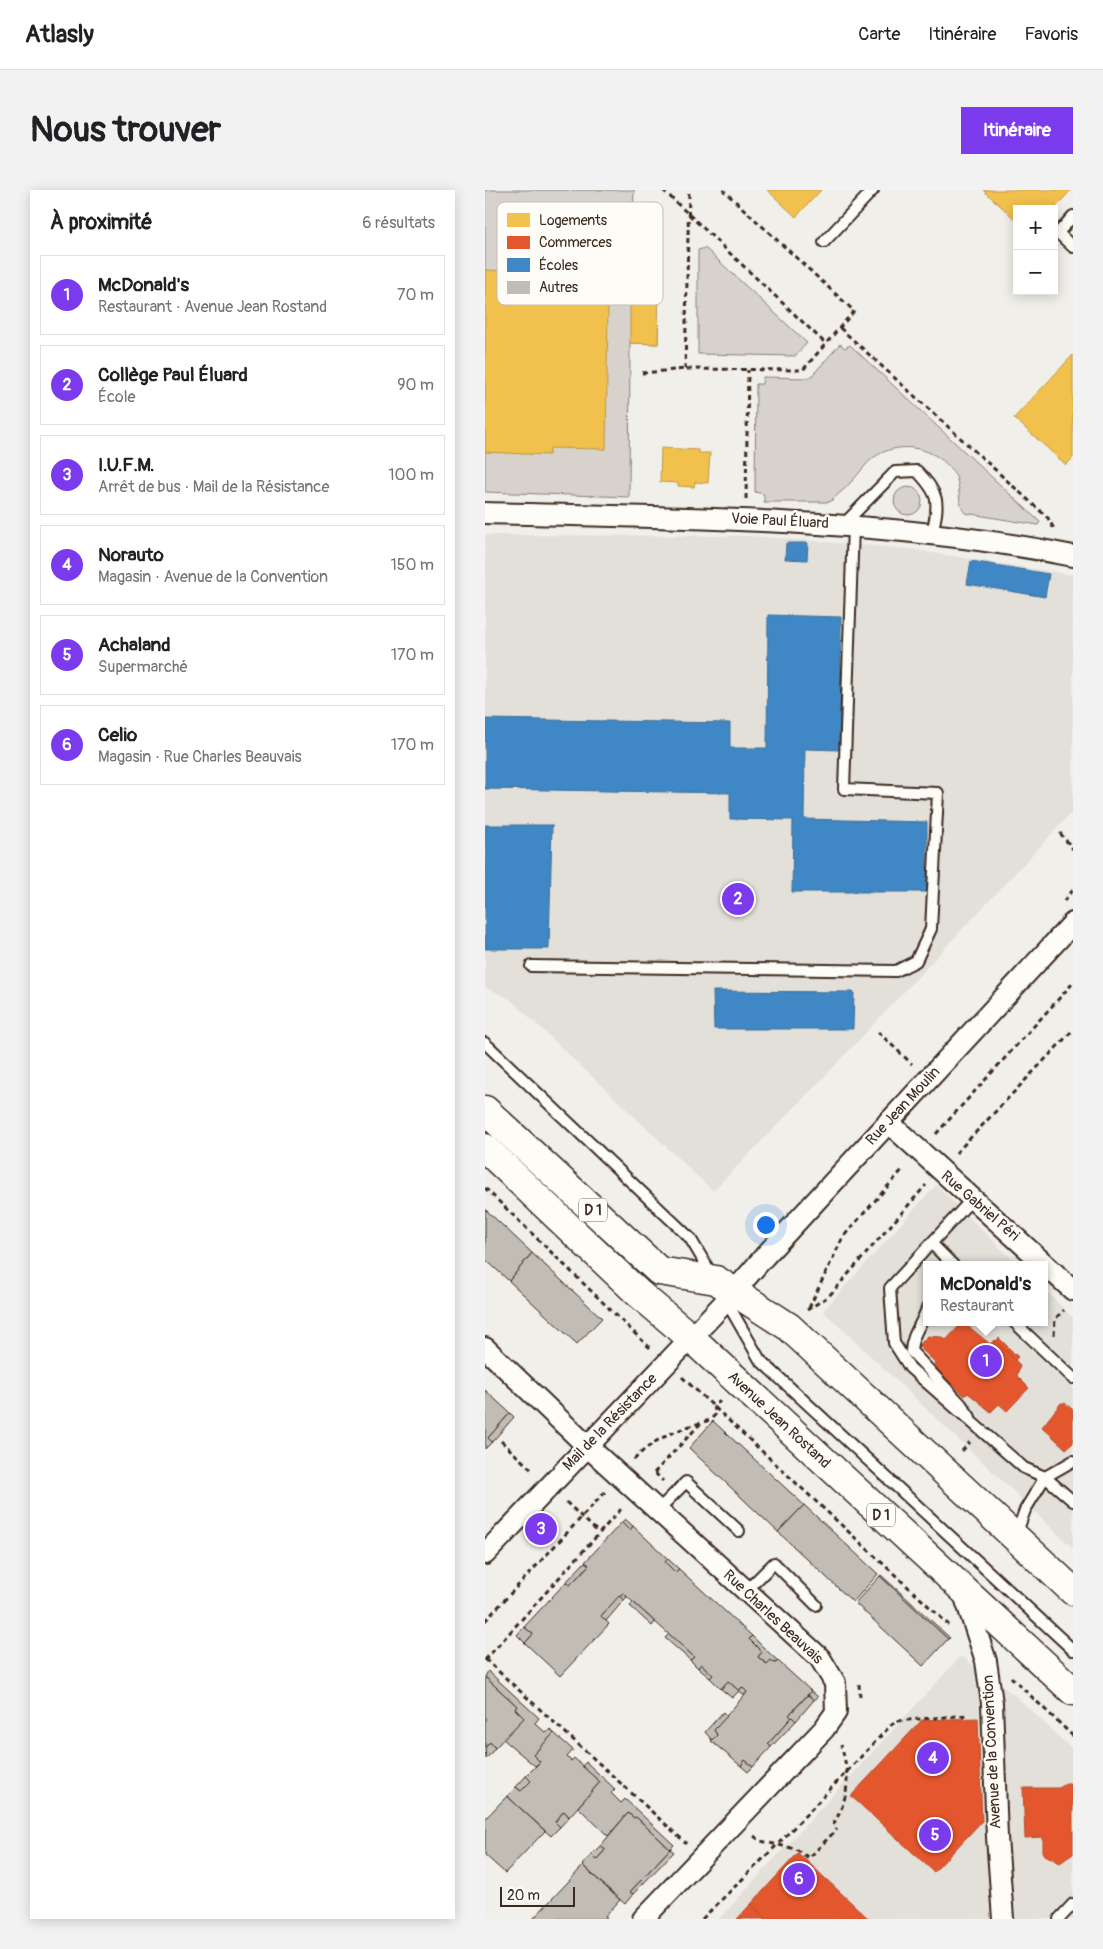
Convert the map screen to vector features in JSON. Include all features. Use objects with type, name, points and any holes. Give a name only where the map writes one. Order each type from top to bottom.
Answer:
[{"type":"main road","name":"D 1","points":[[485,1110],[659,1271],[725,1290],[789,1327],[1073,1591]]},
{"type":"main road","name":"Avenue Jean Rostand","points":[[485,1148],[638,1293],[690,1337],[1073,1692]]},
{"type":"street","name":"Voie Paul Éluard","points":[[485,513],[746,519],[848,525],[932,532],[1073,556]]},
{"type":"street","name":"Rue Jean Moulin","points":[[725,1290],[888,1122],[1073,923]]},
{"type":"street","name":"Rue Gabriel Péri","points":[[888,1122],[973,1198],[1034,1261]]},
{"type":"street","name":"Rue Gabriel Péri","points":[[1048,1275],[1070,1298]]},
{"type":"street","name":"Mail de la Résistance","points":[[485,1554],[690,1337],[725,1290]]},
{"type":"street","name":"Rue Charles Beauvais","points":[[485,1348],[587,1446],[819,1658],[835,1682],[836,1712],[823,1729],[643,1919]]},
{"type":"street","name":"Avenue de la Convention","points":[[963,1589],[988,1670],[992,1704],[997,1837],[1003,1919]]},
{"type":"lane","points":[[824,242],[873,190]]},
{"type":"lane","points":[[1073,216],[1058,233],[1073,247]]},
{"type":"lane","points":[[531,966],[896,971],[915,961],[931,929],[938,793],[844,789],[848,525],[895,472],[917,471],[933,488],[938,510],[932,532]]},
{"type":"lane","points":[[485,1043],[690,1238],[725,1290],[760,1360],[1073,1650]]},
{"type":"lane","points":[[973,1198],[889,1288],[894,1343],[910,1368],[1024,1468],[1045,1477],[1073,1502]]},
{"type":"lane","points":[[931,1244],[949,1261]]},
{"type":"lane","points":[[923,1321],[912,1337],[911,1351],[961,1404],[980,1430]]},
{"type":"lane","points":[[1018,1326],[1073,1378]]},
{"type":"lane","points":[[1015,1538],[1025,1510],[1045,1477],[1073,1461]]},
{"type":"lane","points":[[658,1510],[686,1482],[739,1532]]},
{"type":"lane","points":[[746,1591],[774,1563],[816,1604]]},
{"type":"lane","points":[[1059,1919],[1073,1904]]},
{"type":"path","points":[[663,190],[827,344]]},
{"type":"path","points":[[685,369],[689,190]]},
{"type":"path","points":[[642,372],[685,369],[803,370],[854,311],[723,190]]},
{"type":"path","points":[[840,328],[1048,518],[1056,534]]},
{"type":"path","points":[[746,519],[748,370]]},
{"type":"path","points":[[1060,833],[1073,849]]},
{"type":"path","points":[[878,1032],[929,1078]]},
{"type":"path","points":[[485,1188],[650,1348]]},
{"type":"path","points":[[1044,1350],[1054,1342],[1055,1319],[1070,1298]]},
{"type":"path","points":[[679,1374],[952,1628]]},
{"type":"path","points":[[714,1407],[725,1396]]},
{"type":"path","points":[[632,1462],[643,1450],[662,1437],[710,1420],[716,1414],[714,1407]]},
{"type":"path","points":[[651,1477],[701,1422]]},
{"type":"path","points":[[501,1441],[538,1476]]},
{"type":"path","points":[[485,1621],[611,1486]]},
{"type":"path","points":[[565,1501],[599,1533]]},
{"type":"path","points":[[629,1501],[485,1660],[701,1856]]},
{"type":"path","points":[[1008,1675],[1073,1736]]},
{"type":"path","points":[[702,1919],[778,1844],[895,1721],[973,1715]]},
{"type":"path","points":[[833,1826],[845,1805],[848,1770],[841,1745],[845,1739]]},
{"type":"path","points":[[753,1835],[761,1841],[796,1849],[809,1858],[837,1829]]},
{"type":"shaded area","points":[[485,190],[634,190],[634,202],[497,202],[497,305],[659,305],[658,344],[630,343],[629,497],[485,492]]},
{"type":"shaded area","points":[[705,248],[807,343],[795,356],[698,354],[698,250]]},
{"type":"shaded area","points":[[840,344],[845,348],[850,345],[1040,522],[1038,525],[965,513],[962,509],[958,483],[954,473],[947,464],[928,452],[906,448],[883,452],[873,458],[830,502],[764,502],[764,494],[755,492],[756,384],[762,384],[763,377],[810,378]]},
{"type":"shaded area","points":[[908,487],[918,491],[922,501],[918,511],[908,515],[898,511],[894,501],[898,491]]},
{"type":"shaded area","points":[[485,535],[753,536],[909,549],[1073,575],[1073,811],[829,1072],[713,1191],[509,998],[485,988]]},
{"type":"shaded area","points":[[936,1185],[1014,1261],[923,1261],[923,1326],[1048,1326],[1048,1293],[1073,1318],[1073,1548],[823,1311]]},
{"type":"shaded area","points":[[961,1656],[1017,1697],[1073,1750],[1073,1919],[719,1919]]},
{"type":"building: Logements","points":[[767,190],[821,190],[796,217]]},
{"type":"building: Logements","points":[[983,190],[1071,190],[1058,205],[1013,205],[1013,217]]},
{"type":"building: Logements","points":[[485,270],[497,271],[497,305],[608,305],[606,449],[550,448],[549,455],[485,452]]},
{"type":"building: Logements","points":[[630,305],[659,305],[658,344],[630,343]]},
{"type":"building: Logements","points":[[1073,355],[1073,458],[1066,465],[1014,418]]},
{"type":"building: Logements","points":[[661,448],[698,450],[699,453],[710,453],[708,483],[695,482],[694,487],[678,486],[678,483],[660,482]]},
{"type":"building: Commerces","points":[[959,1326],[968,1326],[990,1344],[995,1340],[1020,1365],[1017,1376],[1029,1388],[1007,1411],[999,1404],[991,1412],[968,1393],[965,1396],[933,1366],[936,1363],[918,1346],[928,1336],[942,1337],[946,1340]]},
{"type":"building: Commerces","points":[[999,1338],[1018,1357],[1015,1360],[996,1341]]},
{"type":"building: Commerces","points":[[1061,1403],[1065,1403],[1073,1410],[1073,1443],[1066,1449],[1042,1427]]},
{"type":"building: Commerces","points":[[978,1718],[982,1821],[934,1872],[851,1796],[922,1720]]},
{"type":"building: Commerces","points":[[1067,1783],[1073,1786],[1073,1854],[1060,1863],[1043,1854],[1043,1837],[1025,1838],[1023,1788],[1059,1788]]},
{"type":"building: Commerces","points":[[798,1853],[869,1919],[767,1919],[751,1904]]},
{"type":"building: Commerces","points":[[751,1904],[767,1919],[737,1919]]},
{"type":"building: Écoles","points":[[786,543],[808,543],[807,560],[785,559]]},
{"type":"building: Écoles","points":[[971,561],[1049,574],[1045,597],[967,584]]},
{"type":"building: Écoles","points":[[768,615],[841,617],[840,750],[805,749],[804,819],[927,822],[927,892],[792,892],[793,820],[730,819],[730,793],[485,789],[485,719],[730,723],[730,748],[767,748]]},
{"type":"building: Écoles","points":[[485,825],[552,825],[549,949],[485,949]]},
{"type":"building: Écoles","points":[[713,991],[854,992],[853,1029],[714,1029]]},
{"type":"building: Autres","points":[[485,1209],[532,1253],[509,1281],[485,1259]]},
{"type":"building: Autres","points":[[532,1253],[602,1318],[577,1344],[509,1281]]},
{"type":"building: Autres","points":[[485,1390],[510,1413],[488,1438],[492,1442],[485,1449]]},
{"type":"building: Autres","points":[[510,1413],[514,1417],[492,1442],[488,1438]]},
{"type":"building: Autres","points":[[713,1421],[804,1505],[778,1532],[689,1448]]},
{"type":"building: Autres","points":[[804,1505],[878,1574],[853,1602],[778,1532]]},
{"type":"building: Autres","points":[[625,1519],[633,1526],[630,1530],[622,1522]]},
{"type":"building: Autres","points":[[622,1522],[630,1530],[633,1526],[668,1559],[665,1562],[675,1572],[679,1569],[752,1636],[749,1639],[762,1652],[758,1657],[767,1664],[771,1660],[775,1663],[778,1661],[811,1691],[789,1715],[792,1717],[768,1744],[771,1747],[753,1767],[745,1760],[741,1766],[711,1741],[717,1735],[714,1730],[747,1692],[742,1687],[739,1691],[728,1681],[721,1689],[710,1678],[713,1675],[701,1664],[698,1668],[690,1660],[694,1657],[623,1593],[601,1616],[609,1624],[560,1676],[525,1643],[533,1634],[524,1627],[566,1582],[570,1585],[589,1565],[585,1562]]},
{"type":"building: Autres","points":[[668,1559],[679,1569],[675,1572],[665,1562]]},
{"type":"building: Autres","points":[[585,1562],[589,1565],[570,1585],[566,1582]]},
{"type":"building: Autres","points":[[881,1575],[950,1638],[948,1639]]},
{"type":"building: Autres","points":[[880,1576],[948,1639],[923,1666],[855,1603]]},
{"type":"building: Autres","points":[[623,1593],[627,1597],[624,1600],[619,1596]]},
{"type":"building: Autres","points":[[619,1596],[624,1600],[606,1621],[601,1616]]},
{"type":"building: Autres","points":[[633,1602],[655,1622],[652,1626],[630,1606]]},
{"type":"building: Autres","points":[[524,1627],[533,1634],[525,1643],[517,1635]]},
{"type":"building: Autres","points":[[669,1634],[694,1657],[690,1660],[665,1638]]},
{"type":"building: Autres","points":[[752,1636],[778,1661],[775,1663],[771,1660],[767,1664],[758,1657],[762,1652],[749,1639]]},
{"type":"building: Autres","points":[[701,1664],[713,1675],[710,1678],[698,1668]]},
{"type":"building: Autres","points":[[488,1671],[539,1718],[535,1723],[546,1733],[550,1729],[554,1733],[533,1755],[540,1762],[535,1766],[503,1739],[524,1718],[515,1709],[517,1706],[485,1677]]},
{"type":"building: Autres","points":[[485,1677],[517,1706],[515,1709],[524,1718],[495,1748],[490,1742],[485,1748]]},
{"type":"building: Autres","points":[[728,1681],[739,1691],[732,1698],[721,1689]]},
{"type":"building: Autres","points":[[742,1687],[747,1692],[745,1695],[739,1691]]},
{"type":"building: Autres","points":[[811,1691],[818,1697],[814,1700],[808,1695]]},
{"type":"building: Autres","points":[[808,1695],[814,1700],[796,1721],[789,1715]]},
{"type":"building: Autres","points":[[723,1712],[727,1716],[714,1730],[717,1735],[712,1740],[705,1732]]},
{"type":"building: Autres","points":[[792,1717],[796,1721],[771,1747],[768,1744]]},
{"type":"building: Autres","points":[[554,1733],[573,1750],[567,1757],[571,1761],[574,1758],[600,1782],[569,1817],[564,1811],[555,1822],[560,1827],[551,1836],[507,1796],[516,1787],[521,1791],[531,1781],[526,1776],[540,1762],[533,1755]]},
{"type":"building: Autres","points":[[490,1742],[495,1748],[486,1759],[485,1748]]},
{"type":"building: Autres","points":[[745,1760],[753,1767],[748,1772],[741,1766]]},
{"type":"building: Autres","points":[[586,1762],[615,1789],[611,1793],[621,1803],[625,1799],[674,1845],[670,1849],[636,1817],[634,1818],[628,1813],[608,1836],[578,1807],[600,1782],[582,1766]]},
{"type":"building: Autres","points":[[526,1776],[531,1781],[521,1791],[516,1787]]},
{"type":"building: Autres","points":[[507,1796],[545,1831],[505,1873],[485,1855],[485,1819]]},
{"type":"building: Autres","points":[[564,1811],[569,1817],[560,1827],[555,1822]]},
{"type":"building: Autres","points":[[628,1813],[634,1818],[636,1817],[670,1849],[630,1892],[633,1894],[625,1904],[582,1865],[591,1855],[596,1860],[605,1850],[601,1845]]},
{"type":"building: Autres","points":[[601,1845],[605,1850],[596,1860],[591,1855]]},
{"type":"building: Autres","points":[[670,1849],[674,1852],[633,1894],[630,1892]]},
{"type":"building: Autres","points":[[583,1866],[620,1900],[605,1916],[607,1919],[533,1919]]},
{"type":"place","name":"Collège Paul Éluard","points":[[738,899]]},
{"type":"place","name":"McDonald's","points":[[986,1361]]},
{"type":"place","name":"I.U.F.M.","points":[[541,1529]]},
{"type":"place","name":"Norauto","points":[[933,1758]]},
{"type":"place","name":"Achaland","points":[[935,1835]]},
{"type":"place","name":"Celio","points":[[799,1879]]}]
